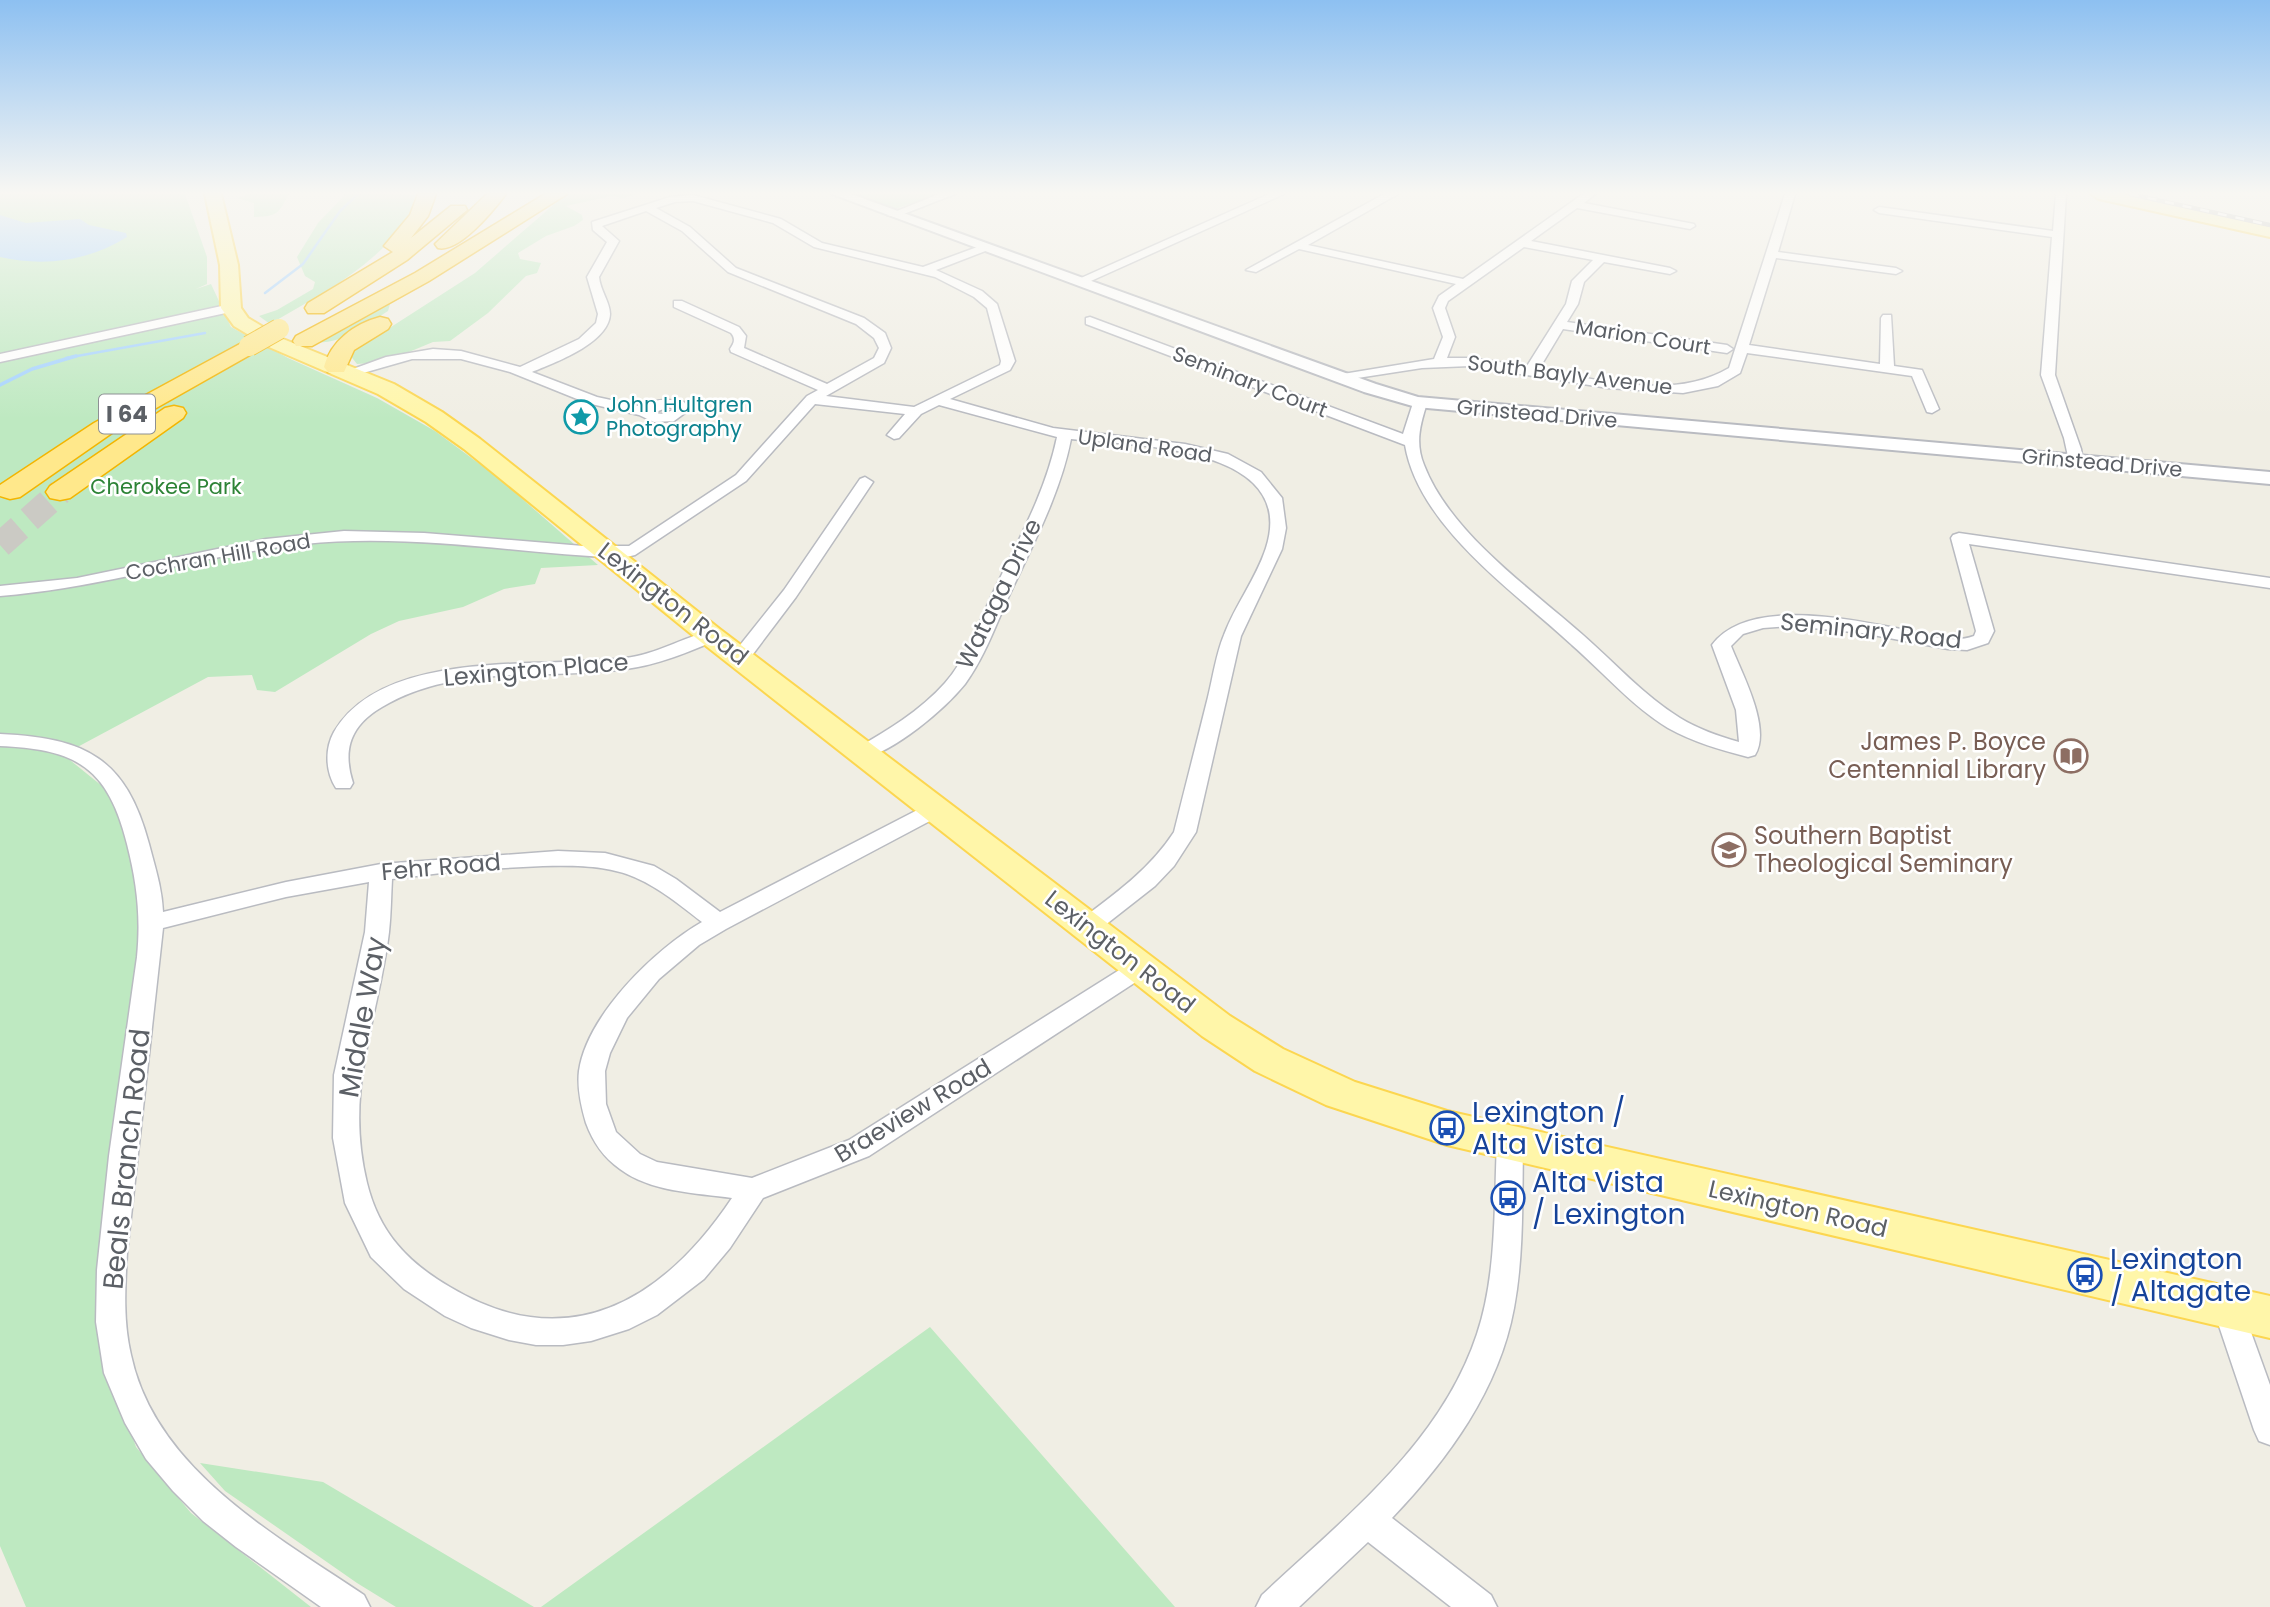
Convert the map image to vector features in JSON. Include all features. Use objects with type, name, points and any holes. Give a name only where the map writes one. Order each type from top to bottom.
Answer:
[{"type":"highway","points":[[293,336],[322,305],[365,269]]},
{"type":"highway","points":[[322,305],[379,269]]},
{"type":"highway","points":[[266,352],[401,269]]},
{"type":"highway","points":[[293,336],[437,269]]},
{"type":"highway","points":[[432,295],[470,269]]},
{"type":"highway","points":[[343,370],[338,353],[346,343],[399,314]]},
{"type":"highway","name":"I 64","points":[[60,492],[166,417],[243,372],[266,352]]},
{"type":"highway","name":"I 64","points":[[10,491],[103,428],[266,352]]},
{"type":"main road","points":[[228,269],[231,308]]},
{"type":"main road","name":"Lexington Road","points":[[231,308],[241,322],[276,343],[386,389],[453,431],[711,636],[1140,968],[1216,1026],[1269,1060],[1341,1094],[1416,1120],[2249,1312]]},
{"type":"street","points":[[520,372],[565,353],[584,342],[600,327],[605,315],[593,277],[598,269]]},
{"type":"street","points":[[730,269],[860,321],[880,336],[885,348],[883,356],[812,399]]},
{"type":"street","points":[[894,435],[916,411],[995,374],[1005,367],[1008,361],[995,314],[988,302],[947,277],[921,269]]},
{"type":"street","name":"Grinstead Drive","points":[[1042,269],[1343,379],[1420,403],[2270,478]]},
{"type":"street","points":[[1078,282],[1108,269]]},
{"type":"street","points":[[1402,269],[1465,283]]},
{"type":"street","points":[[1443,362],[1440,356],[1449,337],[1439,308],[1443,299],[1485,269]]},
{"type":"street","points":[[1530,372],[1572,304],[1578,281],[1590,269]]},
{"type":"street","points":[[1659,269],[1670,271]]},
{"type":"street","name":"South Bayly Avenue","points":[[1343,379],[1443,362],[1483,363],[1612,384],[1663,389],[1709,385],[1735,370],[1766,269]]},
{"type":"street","points":[[1881,269],[1896,271]]},
{"type":"street","points":[[2056,269],[2048,375],[2053,397],[2073,440],[2076,461]]},
{"type":"street","points":[[678,304],[735,330],[740,336],[740,345],[736,349],[829,390]]},
{"type":"street","points":[[0,358],[231,308]]},
{"type":"street","points":[[1886,369],[1887,318]]},
{"type":"street","name":"Seminary Court","points":[[1090,321],[1411,442]]},
{"type":"street","name":"Marion Court","points":[[1558,324],[1727,349]]},
{"type":"street","points":[[1742,348],[1917,373],[1932,409]]},
{"type":"street","points":[[343,370],[406,356],[449,353],[520,372],[606,406],[645,412]]},
{"type":"street","points":[[812,399],[916,411]]},
{"type":"street","name":"Cochran Hill Road","points":[[0,591],[60,586],[306,538],[441,539],[622,553],[635,550],[741,478],[812,399]]},
{"type":"street","name":"Upland Road","points":[[941,401],[1032,428],[1185,448],[1232,461],[1256,475],[1271,491],[1277,509],[1278,528],[1274,549],[1237,625],[1224,663],[1185,832],[1175,849],[1147,881],[1087,927]]},
{"type":"street","name":"Seminary Road","points":[[1420,403],[1413,412],[1411,442],[1416,468],[1443,513],[1496,569],[1664,717],[1700,737],[1748,751],[1751,736],[1748,713],[1721,645],[1725,638],[1750,624],[1797,619],[1948,644],[1967,645],[1982,639],[1985,631],[1959,538],[2270,583]]},
{"type":"street","name":"Wataga Drive","points":[[862,753],[883,742],[936,703],[964,671],[1032,528],[1049,486],[1065,434]]},
{"type":"street","points":[[740,658],[764,631],[816,558],[825,540],[865,482]]},
{"type":"street","name":"Lexington Place","points":[[344,783],[336,755],[342,733],[356,716],[400,689],[430,678],[468,672],[628,664],[660,656],[711,636]]},
{"type":"street","name":"Beals Branch Road","points":[[0,740],[48,745],[69,751],[91,762],[116,786],[129,810],[150,888],[152,923],[118,1187],[110,1276],[110,1314],[119,1373],[137,1417],[173,1469],[238,1529],[352,1607]]},
{"type":"street","points":[[753,1190],[679,1179],[651,1172],[630,1162],[605,1138],[593,1104],[592,1070],[597,1054],[617,1013],[651,973],[691,939],[936,809]]},
{"type":"street","name":"Fehr Road","points":[[152,923],[299,886],[381,871],[465,862],[532,859],[590,860],[620,864],[649,873],[718,923]]},
{"type":"street","name":"Middle Way","points":[[381,871],[377,932],[349,1063],[345,1098],[350,1161],[357,1196],[374,1239],[409,1277],[464,1311],[512,1329],[549,1332],[596,1325],[645,1307],[691,1273],[734,1221],[753,1190]]},
{"type":"street","name":"Braeview Road","points":[[753,1190],[859,1148],[1140,968]]},
{"type":"street","points":[[1274,1607],[1428,1457],[1469,1395],[1483,1363],[1500,1298],[1510,1143]]},
{"type":"street","points":[[2249,1312],[2270,1430]]},
{"type":"street","points":[[1366,1519],[1479,1607]]},
{"type":"green space","name":"Cherokee Park","points":[[0,269],[207,269],[207,284],[196,289],[211,284],[231,327],[288,358],[377,398],[435,431],[496,476],[598,565],[541,568],[535,584],[504,589],[463,607],[399,621],[371,634],[275,692],[257,690],[252,675],[208,677],[70,751],[60,752],[107,790],[123,823],[134,866],[142,918],[131,1012],[109,1153],[97,1320],[116,1388],[136,1447],[191,1513],[311,1607],[26,1607],[0,1546]]},
{"type":"green space","points":[[302,269],[358,269],[270,324],[259,316],[277,310],[313,289],[315,282],[305,276]]},
{"type":"green space","points":[[480,269],[539,269],[537,273],[526,276],[488,313],[450,341],[433,342],[385,362],[357,364],[349,354]]},
{"type":"green space","points":[[388,301],[388,311],[352,334],[332,341],[311,342]]},
{"type":"green space","points":[[930,1327],[1175,1607],[541,1607]]},
{"type":"green space","points":[[200,1463],[323,1482],[534,1607],[396,1607],[225,1491]]},
{"type":"waterway","points":[[265,293],[296,269]]},
{"type":"waterway","points":[[74,357],[205,333]]},
{"type":"waterway","points":[[0,385],[32,369],[74,357]]},
{"type":"waterway","points":[[66,358],[74,357]]},
{"type":"tunnel","points":[[0,545],[60,492]]},
{"type":"place","name":"John Hultgren Photography","points":[[581,417]]},
{"type":"place","name":"James P. Boyce Centennial Library","points":[[2071,756]]},
{"type":"place","name":"Southern Baptist Theological Seminary","points":[[1729,850]]},
{"type":"place","name":"Lexington / Alta Vista","points":[[1447,1128]]},
{"type":"place","name":"Alta Vista / Lexington","points":[[1508,1198]]},
{"type":"place","name":"Lexington / Altagate","points":[[2085,1275]]}]
